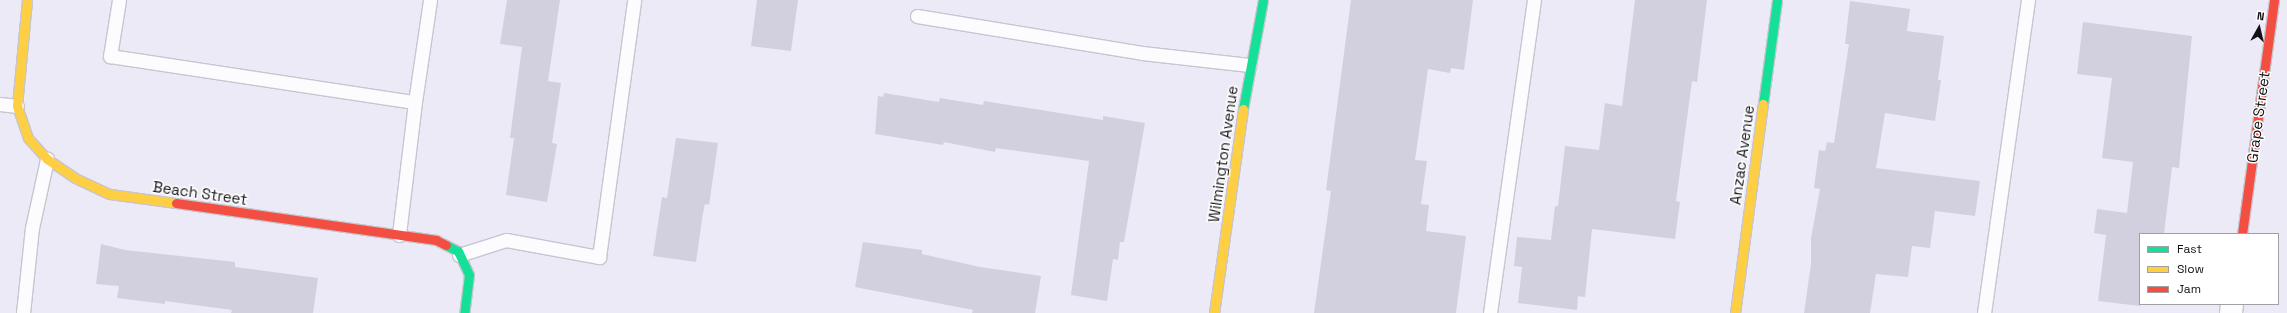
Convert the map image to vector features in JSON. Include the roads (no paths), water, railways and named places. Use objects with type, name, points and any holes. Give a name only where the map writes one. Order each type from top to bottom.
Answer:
[{"type":"street","name":"Beach Street","points":[[27,0],[17,106],[28,138],[47,159],[75,178],[110,194],[436,240],[458,251],[469,275],[464,313]]},
{"type":"street","name":"Wilmington Avenue","points":[[1214,313],[1249,65],[1263,0]]},
{"type":"street","name":"Anzac Avenue","points":[[1735,313],[1777,0]]},
{"type":"street","name":"Grape Street","points":[[2242,233],[2274,0]]},
{"type":"lane","points":[[119,0],[110,56],[415,102]]},
{"type":"lane","points":[[399,235],[415,102],[430,0]]},
{"type":"lane","points":[[459,255],[506,240],[600,257],[634,0]]},
{"type":"lane","points":[[1490,313],[1534,0]]},
{"type":"lane","points":[[1984,313],[2028,0]]},
{"type":"lane","points":[[916,16],[1142,52],[1249,65]]},
{"type":"lane","points":[[0,104],[17,106]]},
{"type":"lane","points":[[23,313],[32,228],[47,159]]}]
